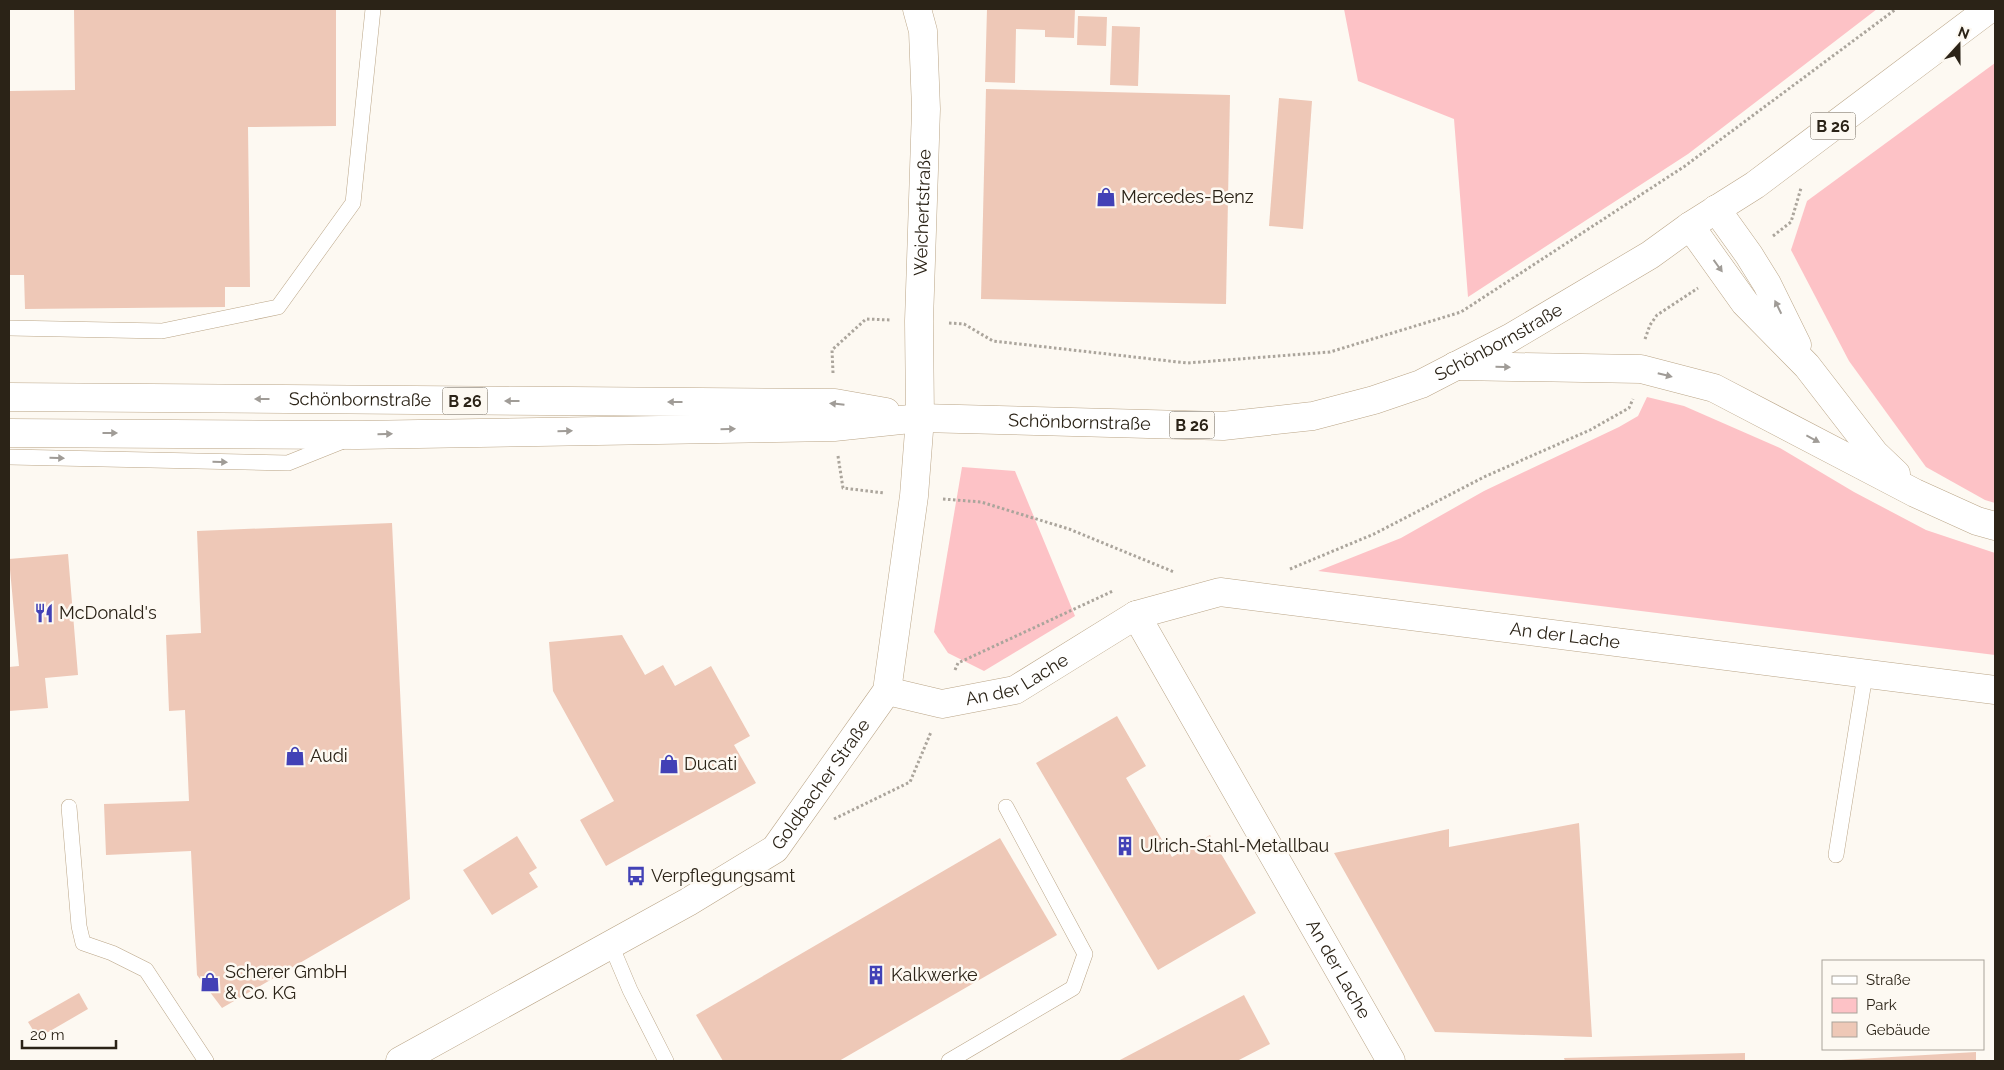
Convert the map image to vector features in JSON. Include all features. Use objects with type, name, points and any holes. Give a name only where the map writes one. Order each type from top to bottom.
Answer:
[{"type":"main road","name":"Weichertstraße","points":[[916,9],[923,31],[926,109],[919,321],[920,418]]},
{"type":"main road","name":"Schönbornstraße","points":[[9,397],[834,415],[1223,426],[1313,416],[1374,400],[1421,384],[1510,338],[1592,290],[1650,255],[1690,226],[1755,185],[1989,9]]},
{"type":"main road","points":[[1716,209],[1767,284],[1807,366]]},
{"type":"main road","points":[[1690,226],[1745,302],[1807,366],[1875,454],[1915,492]]},
{"type":"main road","points":[[1454,366],[1641,369],[1714,388],[1915,492],[1977,521],[1995,526]]},
{"type":"main road","name":"Schönbornstraße","points":[[9,432],[358,435],[834,415]]},
{"type":"main road","name":"Goldbacher Straße","points":[[400,1061],[688,902],[775,849],[887,690],[914,496],[920,418]]},
{"type":"main road","name":"An der Lache","points":[[887,690],[942,704],[1015,690],[1136,615],[1220,592],[1864,675],[1995,690]]},
{"type":"main road","name":"An der Lache","points":[[1136,615],[1391,1061]]},
{"type":"lane","points":[[9,328],[162,331],[278,307],[353,203],[373,9]]},
{"type":"lane","points":[[9,457],[288,463],[358,435]]},
{"type":"lane","points":[[1836,855],[1864,675]]},
{"type":"lane","points":[[68,807],[79,926],[83,943],[112,953],[146,970],[206,1061]]},
{"type":"lane","points":[[949,1061],[1073,988],[1085,954],[1006,807]]},
{"type":"lane","points":[[611,945],[630,990],[666,1061]]},
{"type":"path","points":[[1174,572],[1069,529],[981,502],[843,488],[834,415],[832,350],[866,319],[964,324],[993,341],[1187,363],[1330,352],[1461,312],[1685,166],[1896,9]]},
{"type":"path","points":[[1166,574],[1184,572]]},
{"type":"path","points":[[826,824],[910,782],[958,663],[1118,589]]},
{"type":"green space","points":[[1344,9],[1877,9],[1688,154],[1468,297],[1454,119],[1358,81]]},
{"type":"green space","points":[[1995,63],[1995,503],[1985,500],[1926,467],[1849,361],[1791,250],[1807,201]]},
{"type":"green space","points":[[1647,397],[1684,406],[1780,448],[1854,492],[1926,530],[1995,553],[1995,655],[1318,571],[1401,538],[1484,491],[1619,427],[1638,416]]},
{"type":"green space","points":[[962,467],[1015,471],[1075,616],[984,671],[948,653],[934,632]]},
{"type":"building","points":[[74,9],[336,9],[336,126],[248,127],[250,287],[225,287],[225,307],[25,309],[24,275],[9,275],[9,91],[75,90]]},
{"type":"building","points":[[987,9],[1075,9],[1074,38],[1045,37],[1045,30],[1016,29],[1015,83],[985,82]]},
{"type":"building","points":[[1078,16],[1107,17],[1106,46],[1077,45]]},
{"type":"building","points":[[1112,26],[1140,27],[1138,86],[1110,85]]},
{"type":"building","name":"Mercedes-Benz","points":[[986,89],[1230,95],[1226,304],[981,299]]},
{"type":"building","points":[[1279,98],[1312,101],[1303,229],[1269,226]]},
{"type":"building","name":"Audi","points":[[392,523],[410,899],[222,1008],[197,975],[191,851],[106,855],[104,804],[189,801],[185,710],[169,711],[166,635],[201,633],[197,531]]},
{"type":"building","name":"McDonald's","points":[[68,554],[78,675],[45,678],[48,708],[9,711],[9,667],[19,666],[9,559]]},
{"type":"building","name":"Ducati","points":[[622,635],[645,675],[663,665],[675,686],[711,666],[750,736],[734,745],[756,783],[606,866],[580,820],[614,801],[553,691],[549,642]]},
{"type":"building","name":"Ulrich-Stahl-Metallbau","points":[[1117,716],[1146,766],[1126,778],[1172,857],[1210,835],[1256,913],[1158,970],[1036,763]]},
{"type":"building","points":[[1579,823],[1592,1037],[1435,1032],[1334,853],[1449,829],[1449,847]]},
{"type":"building","points":[[517,836],[537,868],[529,873],[538,887],[492,915],[463,870]]},
{"type":"building","name":"Kalkwerke","points":[[1000,838],[1057,935],[839,1061],[723,1061],[696,1015]]},
{"type":"building","points":[[79,993],[88,1009],[38,1038],[28,1022]]},
{"type":"building","points":[[1244,995],[1270,1044],[1237,1061],[1118,1061]]},
{"type":"building","points":[[1976,1052],[1976,1061],[1841,1061],[1841,1060]]},
{"type":"building","points":[[1745,1053],[1745,1061],[1565,1061],[1564,1058]]},
{"type":"place","name":"Mercedes-Benz","points":[[1106,197]]},
{"type":"place","name":"McDonald's","points":[[44,613]]},
{"type":"place","name":"Audi","points":[[295,756]]},
{"type":"place","name":"Ducati","points":[[669,764]]},
{"type":"place","name":"Ulrich-Stahl-Metallbau","points":[[1125,846]]},
{"type":"place","name":"Verpflegungsamt","points":[[636,876]]},
{"type":"place","name":"Kalkwerke","points":[[876,975]]},
{"type":"place","name":"Scherer GmbH & Co. KG","points":[[210,982]]}]
